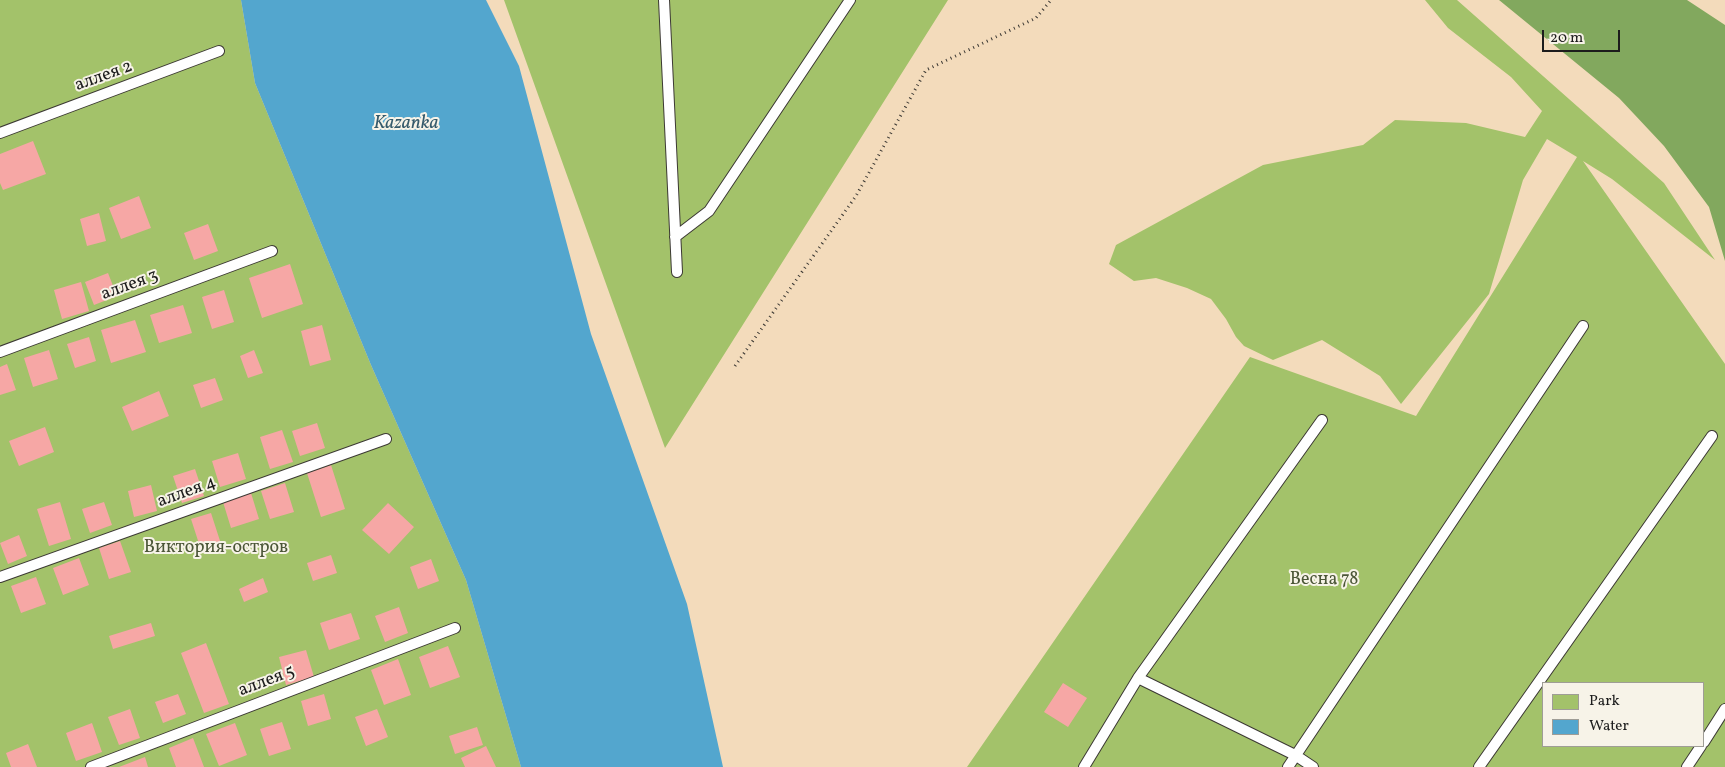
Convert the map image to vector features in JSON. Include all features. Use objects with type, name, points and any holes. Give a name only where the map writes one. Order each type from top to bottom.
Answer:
[{"type":"lane","points":[[664,0],[677,272]]},
{"type":"lane","points":[[676,237],[709,211],[850,0]]},
{"type":"lane","name":"аллея 2","points":[[0,133],[219,52]]},
{"type":"lane","name":"аллея 3","points":[[0,352],[272,251]]},
{"type":"lane","points":[[1288,767],[1583,326]]},
{"type":"lane","points":[[1084,767],[1138,678],[1322,420]]},
{"type":"lane","points":[[1479,767],[1712,436]]},
{"type":"lane","name":"аллея 4","points":[[0,577],[386,439]]},
{"type":"lane","name":"аллея 5","points":[[91,767],[455,628]]},
{"type":"lane","points":[[1138,678],[1295,755],[1313,767]]},
{"type":"lane","points":[[1705,740],[1725,709]]},
{"type":"lane","points":[[1687,767],[1700,747]]},
{"type":"path","points":[[736,366],[856,196],[926,70],[1036,18],[1051,0]]},
{"type":"green space","name":"Виктория-остров","points":[[0,0],[241,0],[255,83],[371,365],[466,580],[521,767],[0,767]]},
{"type":"green space","points":[[504,0],[948,0],[665,448]]},
{"type":"green space","name":"Весна 78","points":[[1425,0],[1457,0],[1664,183],[1715,260],[1612,179],[1583,161],[1725,364],[1725,767],[967,767],[1250,357],[1416,416],[1577,157],[1547,139],[1523,180],[1489,294],[1401,404],[1380,376],[1322,340],[1273,360],[1244,346],[1211,299],[1187,288],[1156,278],[1134,281],[1109,264],[1116,245],[1263,165],[1363,145],[1395,120],[1466,123],[1525,137],[1542,111],[1511,77],[1448,28]]},
{"type":"green space","points":[[1499,0],[1687,0],[1725,25],[1725,261],[1709,207],[1664,146],[1619,98]]},
{"type":"water","name":"Kazanka","points":[[241,0],[486,0],[519,66],[591,334],[687,604],[723,767],[521,767],[466,580],[371,365],[255,83]]},
{"type":"building","points":[[33,141],[46,174],[3,190],[0,183],[0,154]]},
{"type":"building","points":[[139,196],[151,228],[121,239],[109,208]]},
{"type":"building","points":[[99,213],[106,241],[87,246],[80,219]]},
{"type":"building","points":[[208,224],[218,251],[194,260],[184,233]]},
{"type":"building","points":[[290,264],[303,304],[262,318],[249,278]]},
{"type":"building","points":[[108,273],[117,296],[94,305],[85,282]]},
{"type":"building","points":[[81,282],[89,311],[62,319],[54,290]]},
{"type":"building","points":[[224,290],[234,322],[212,329],[202,297]]},
{"type":"building","points":[[183,305],[192,333],[159,343],[150,315]]},
{"type":"building","points":[[135,320],[146,352],[111,363],[101,330]]},
{"type":"building","points":[[322,325],[331,360],[310,366],[301,331]]},
{"type":"building","points":[[89,337],[96,361],[75,368],[67,344]]},
{"type":"building","points":[[49,350],[58,379],[33,387],[24,358]]},
{"type":"building","points":[[254,350],[263,373],[248,378],[240,356]]},
{"type":"building","points":[[7,364],[16,390],[0,395],[0,367]]},
{"type":"building","points":[[215,378],[223,400],[201,408],[193,385]]},
{"type":"building","points":[[159,391],[169,416],[132,431],[122,407]]},
{"type":"building","points":[[317,423],[325,448],[300,456],[292,431]]},
{"type":"building","points":[[45,427],[54,452],[19,466],[9,441]]},
{"type":"building","points":[[282,430],[293,462],[270,469],[260,437]]},
{"type":"building","points":[[238,453],[246,479],[220,487],[212,461]]},
{"type":"building","points":[[331,465],[345,509],[321,517],[307,473]]},
{"type":"building","points":[[195,469],[204,496],[182,503],[173,476]]},
{"type":"building","points":[[285,483],[294,512],[270,519],[261,491]]},
{"type":"building","points":[[151,485],[157,511],[134,517],[128,491]]},
{"type":"building","points":[[251,493],[259,519],[231,528],[223,502]]},
{"type":"building","points":[[60,502],[71,539],[49,546],[37,509]]},
{"type":"building","points":[[104,502],[112,525],[90,533],[82,509]]},
{"type":"building","points":[[388,503],[414,527],[389,554],[362,530]]},
{"type":"building","points":[[211,513],[222,547],[202,553],[191,519]]},
{"type":"building","points":[[19,535],[27,556],[8,564],[0,543]]},
{"type":"building","points":[[120,541],[131,572],[109,579],[99,548]]},
{"type":"building","points":[[331,555],[337,573],[313,581],[307,563]]},
{"type":"building","points":[[79,558],[89,585],[63,595],[53,568]]},
{"type":"building","points":[[431,559],[439,581],[418,589],[410,567]]},
{"type":"building","points":[[36,577],[46,604],[21,613],[11,586]]},
{"type":"building","points":[[263,578],[268,592],[244,602],[239,589]]},
{"type":"building","points":[[399,607],[408,633],[385,642],[375,616]]},
{"type":"building","points":[[351,613],[360,639],[329,650],[320,623]]},
{"type":"building","points":[[151,623],[155,636],[113,649],[109,636]]},
{"type":"building","points":[[206,643],[229,704],[204,713],[181,653]]},
{"type":"building","points":[[448,646],[460,677],[430,688],[419,657]]},
{"type":"building","points":[[306,650],[314,677],[286,685],[279,657]]},
{"type":"building","points":[[398,659],[411,695],[384,705],[371,670]]},
{"type":"building","points":[[1063,683],[1087,698],[1068,727],[1044,712]]},
{"type":"building","points":[[178,694],[186,714],[163,723],[155,702]]},
{"type":"building","points":[[324,694],[331,719],[308,726],[301,701]]},
{"type":"building","points":[[130,709],[140,738],[119,745],[108,717]]},
{"type":"building","points":[[377,709],[388,737],[366,746],[355,717]]},
{"type":"building","points":[[282,722],[291,749],[269,756],[260,729]]},
{"type":"building","points":[[92,723],[102,752],[76,761],[66,733]]},
{"type":"building","points":[[235,723],[247,755],[219,766],[206,734]]},
{"type":"building","points":[[477,727],[483,745],[455,754],[449,736]]},
{"type":"building","points":[[193,738],[204,767],[176,767],[169,748]]},
{"type":"building","points":[[28,744],[37,767],[11,767],[6,753]]},
{"type":"building","points":[[486,746],[496,767],[465,767],[461,758]]},
{"type":"building","points":[[145,757],[148,767],[119,767]]}]
